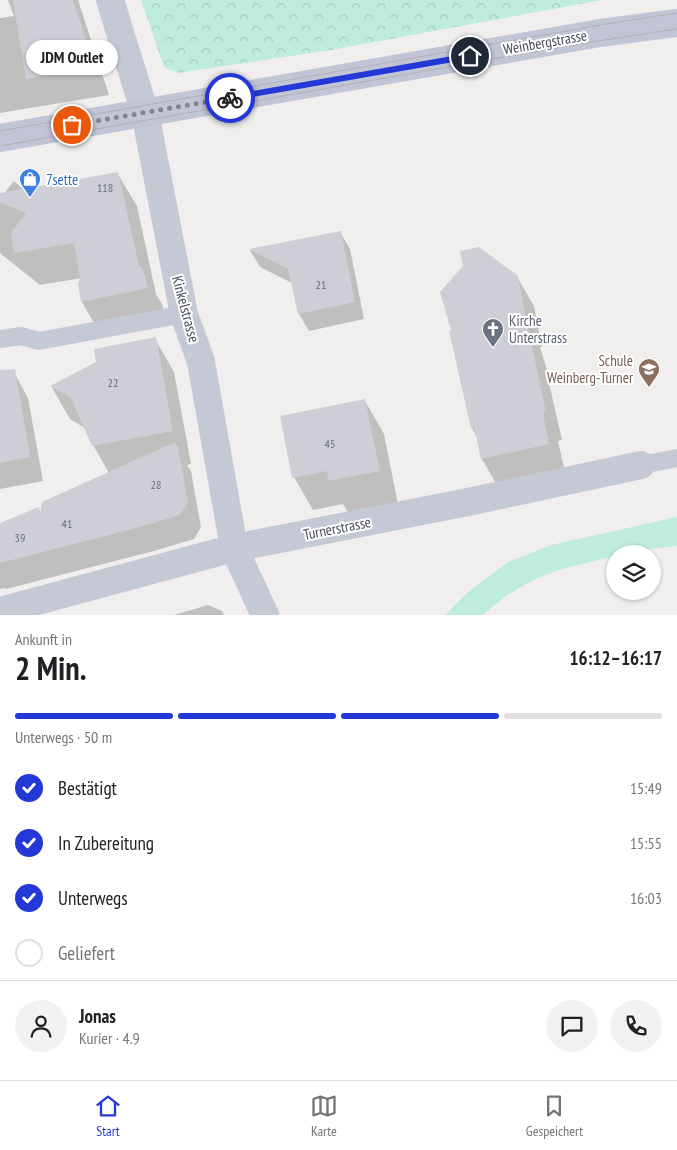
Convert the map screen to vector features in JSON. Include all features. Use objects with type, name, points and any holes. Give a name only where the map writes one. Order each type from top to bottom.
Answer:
[{"type":"street","name":"Kinkelstrasse","points":[[110,0],[145,113],[184,314],[201,362],[234,548],[265,615]]},
{"type":"street","name":"Weinbergstrasse","points":[[0,138],[600,33],[677,23]]},
{"type":"street","name":"Turnerstrasse","points":[[0,611],[234,548],[641,466]]},
{"type":"lane","points":[[0,339],[21,336],[39,341],[184,314]]},
{"type":"lane","name":"Turnerstrasse","points":[[641,466],[677,458]]},
{"type":"green space","points":[[141,0],[602,0],[331,50],[178,73],[164,67]]},
{"type":"green space","points":[[677,517],[677,546],[661,548],[661,545],[606,545],[606,558],[562,569],[533,580],[506,596],[483,615],[445,615],[469,591],[508,562],[551,545]]},
{"type":"building","points":[[13,0],[73,0],[95,68],[26,79]]},
{"type":"building","points":[[118,172],[139,265],[143,269],[148,288],[81,302],[78,284],[80,278],[74,243],[14,253],[11,233],[26,213],[0,202],[0,193]]},
{"type":"building","points":[[341,231],[355,302],[298,314],[288,269],[249,249]]},
{"type":"building","name":"Kirche Unterstrass","points":[[479,247],[518,276],[525,319],[532,342],[546,412],[543,413],[549,444],[481,459],[474,427],[471,428],[449,331],[451,330],[440,292],[463,266],[460,251]]},
{"type":"building","points":[[156,337],[173,431],[92,446],[71,398],[50,386],[96,362],[94,349]]},
{"type":"building","points":[[15,369],[30,457],[0,463],[0,370]]},
{"type":"building","points":[[365,399],[380,471],[328,481],[327,471],[292,478],[280,416]]},
{"type":"building","points":[[175,442],[176,446],[178,446],[188,503],[180,515],[0,563],[0,523],[39,507],[40,514],[42,502]]},
{"type":"tram line","points":[[0,131],[677,13]]},
{"type":"tram line","points":[[0,146],[578,44],[677,29]]},
{"type":"way so far","points":[[72,125],[230,98]]},
{"type":"place","name":"JDM Outlet","points":[[72,125]]},
{"type":"place","name":"7sette","points":[[30,198]]},
{"type":"place","name":"Kirche Unterstrass","points":[[493,348]]},
{"type":"place","name":"Schule Weinberg-Turner","points":[[649,388]]},
{"type":"route","points":[[230,98],[470,56]]}]
